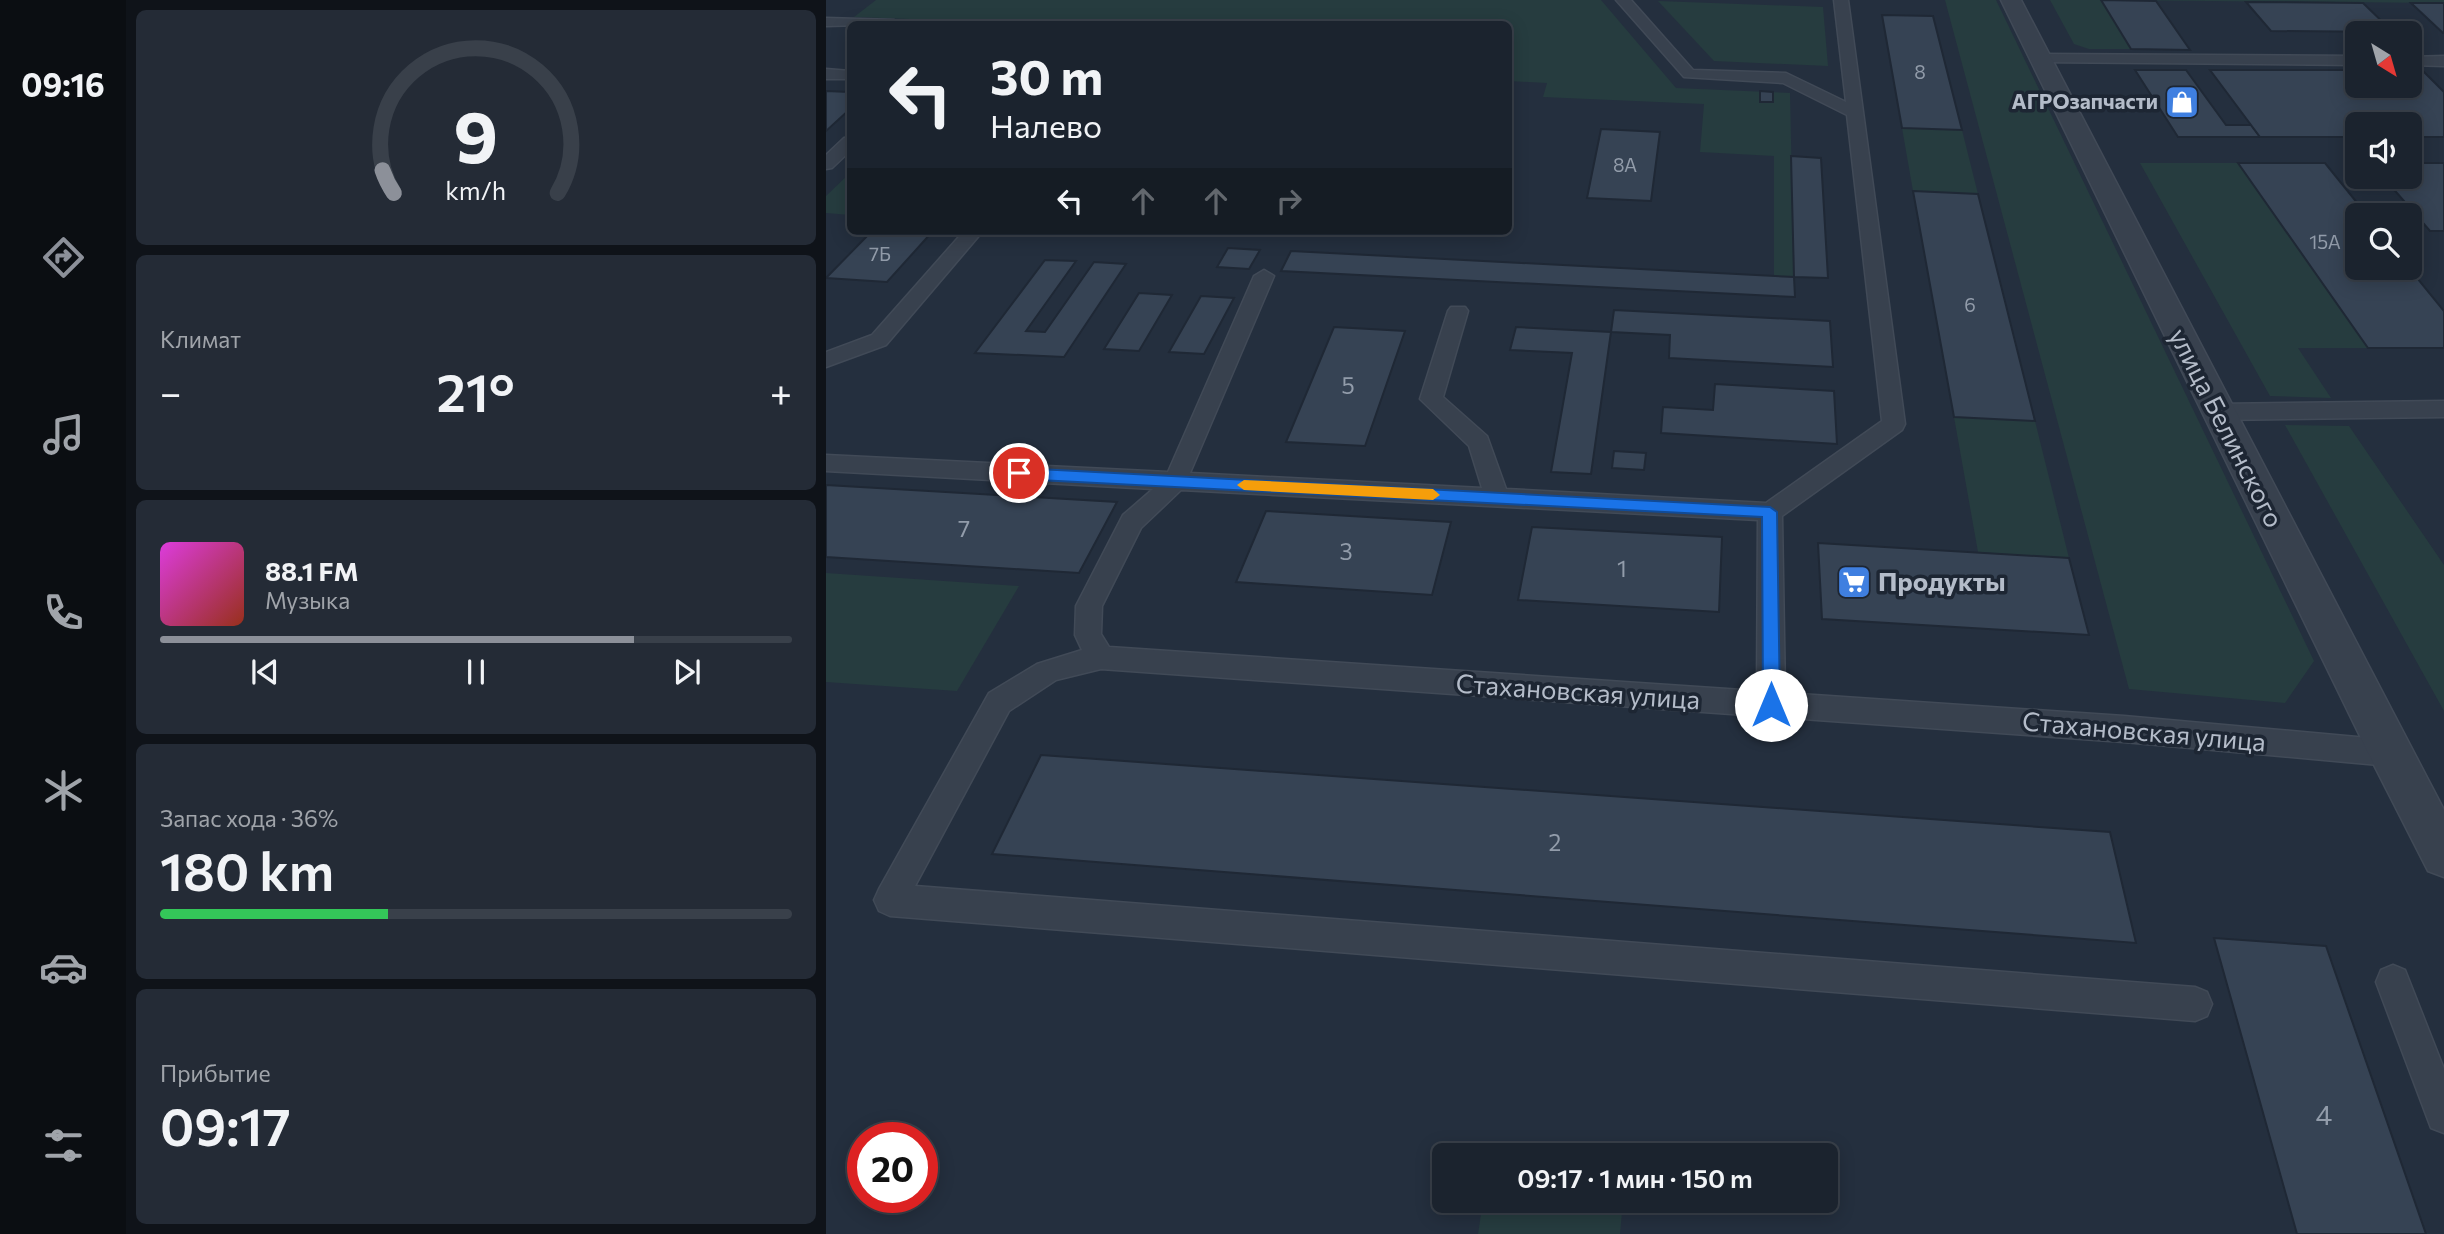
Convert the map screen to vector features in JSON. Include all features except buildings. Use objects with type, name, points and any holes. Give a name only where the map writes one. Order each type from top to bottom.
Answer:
[{"type":"street","name":"улица Белинского","points":[[2011,0],[2444,855]]},
{"type":"lane","points":[[1623,0],[1689,74],[1786,78],[1855,113]]},
{"type":"lane","points":[[826,463],[1770,512],[1894,424],[1841,0]]},
{"type":"lane","points":[[826,22],[847,23]]},
{"type":"lane","points":[[2041,59],[2345,61]]},
{"type":"lane","points":[[2422,61],[2444,61]]},
{"type":"lane","points":[[826,74],[847,75]]},
{"type":"lane","points":[[826,164],[847,145]]},
{"type":"lane","points":[[826,360],[879,340],[971,235]]},
{"type":"lane","points":[[1101,658],[1088,635],[1089,606],[1132,522],[1175,482],[1264,276]]},
{"type":"lane","points":[[1458,311],[1431,399],[1479,442],[1497,498]]},
{"type":"lane","points":[[2218,412],[2444,409]]},
{"type":"lane","points":[[1770,512],[1771,705]]},
{"type":"lane","name":"Стахановская улица","points":[[2195,1004],[890,900],[999,702],[1048,669],[1075,661],[1101,658],[2124,729],[2390,753]]},
{"type":"lane","points":[[2393,982],[2444,1115]]},
{"type":"green space","points":[[876,0],[1601,0],[1676,88],[1790,93],[1794,277],[1774,276],[1774,156],[1700,152],[1704,104],[1543,97],[1547,83],[1512,81],[1512,21],[961,21],[854,17]]},
{"type":"green space","points":[[1945,0],[1996,0],[2314,661],[2285,703],[2129,689]]},
{"type":"green space","points":[[2050,0],[2102,0],[2131,49],[2089,49],[2074,44]]},
{"type":"green space","points":[[2102,0],[2444,0],[2444,3]]},
{"type":"green space","points":[[1658,1],[1823,7],[1828,66],[1714,61]]},
{"type":"green space","points":[[1902,128],[1962,130],[1978,194],[1913,191]]},
{"type":"green space","points":[[2140,163],[2238,163],[2368,348],[2298,348],[2331,398],[2270,396]]},
{"type":"green space","points":[[847,176],[847,215],[826,213],[826,196]]},
{"type":"green space","points":[[1954,417],[2035,421],[2069,558],[1978,552]]},
{"type":"green space","points":[[2285,425],[2349,426],[2444,565],[2444,711]]},
{"type":"green space","points":[[826,573],[1019,586],[957,691],[826,682]]},
{"type":"green space","points":[[1481,1213],[1622,1213],[1620,1234],[1478,1234]]},
{"type":"slow traffic","points":[[1244,485],[1433,495]]},
{"type":"place","name":"АГРОзапчасти","points":[[2182,102]]},
{"type":"place","name":"Продукты","points":[[1854,582]]},
{"type":"route","points":[[1019,473],[1770,512],[1771,705]]}]
